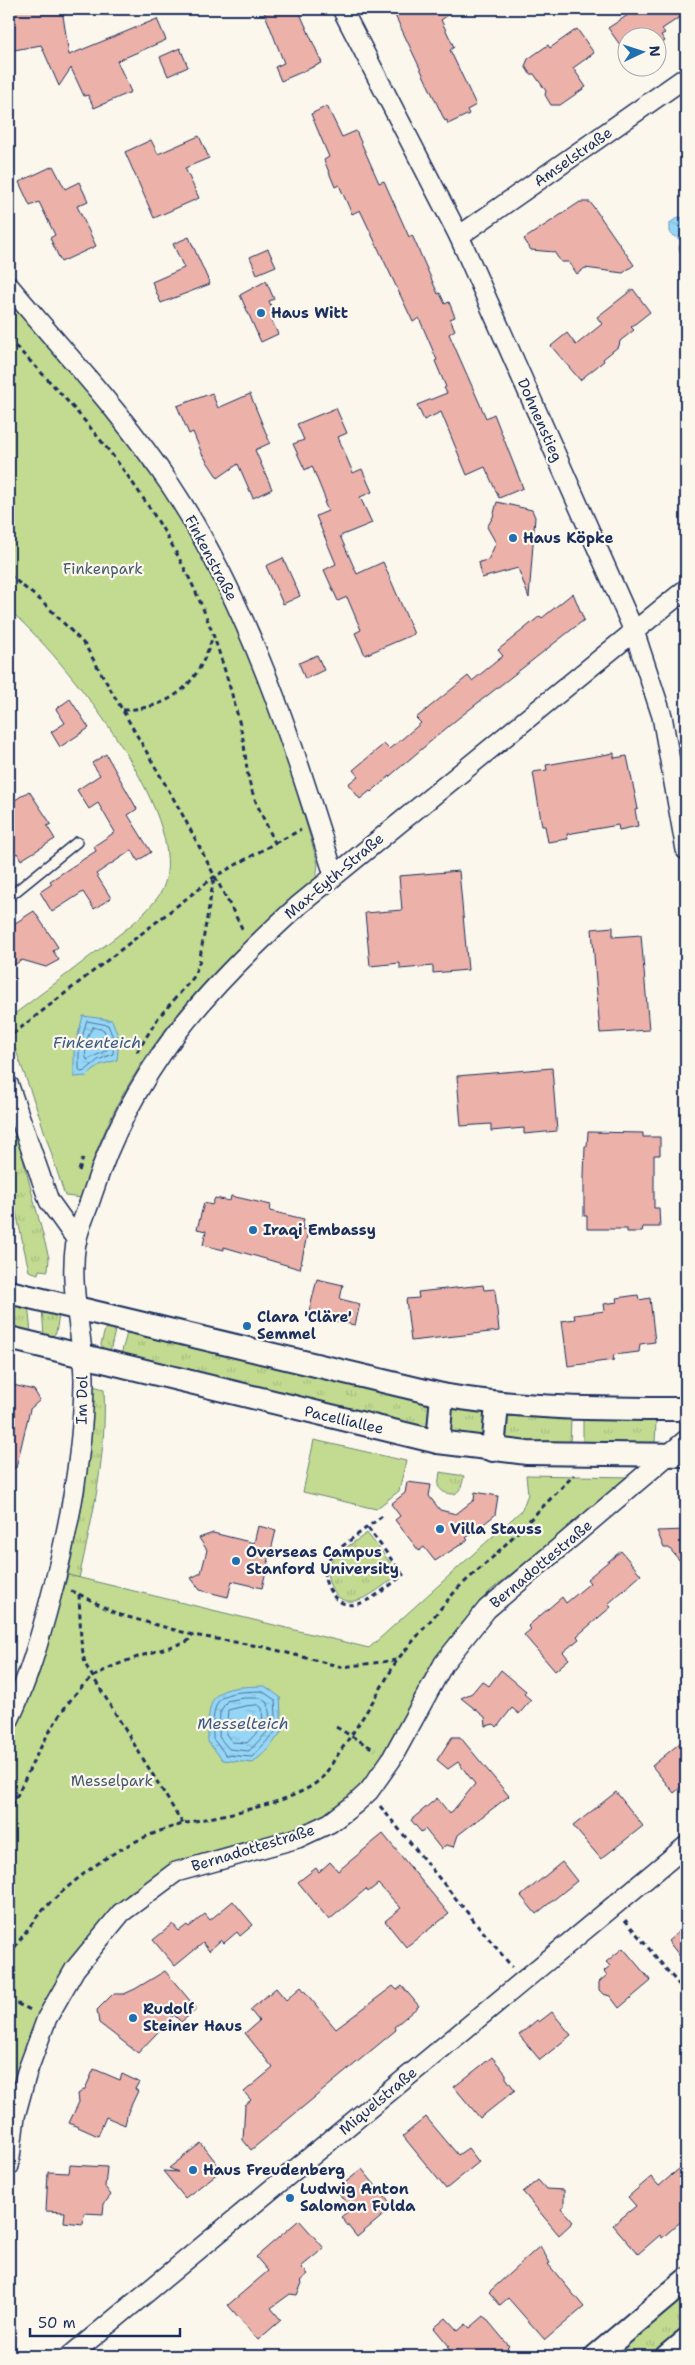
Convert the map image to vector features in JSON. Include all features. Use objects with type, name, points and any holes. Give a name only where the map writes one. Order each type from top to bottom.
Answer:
[{"type":"street","name":"Dohnenstieg","points":[[342,9],[459,236],[634,631],[662,716],[686,850]]},
{"type":"street","name":"Amselstraße","points":[[459,236],[686,77]]},
{"type":"street","name":"Finkenstraße","points":[[9,286],[119,413],[170,485],[206,543],[267,673],[334,875]]},
{"type":"street","name":"Max-Eyth-Straße","points":[[77,1240],[110,1145],[124,1115],[163,1049],[204,998],[252,948],[334,875],[686,589]]},
{"type":"street","points":[[9,1086],[50,1201],[77,1240]]},
{"type":"street","name":"Im Dol","points":[[9,1720],[20,1696],[40,1639],[67,1537],[77,1480],[84,1380],[74,1267],[77,1240]]},
{"type":"street","points":[[9,1292],[442,1395],[497,1404],[558,1408],[686,1409]]},
{"type":"street","name":"Pacelliallee","points":[[9,1338],[438,1442],[492,1450],[561,1455],[678,1455]]},
{"type":"street","points":[[438,1442],[442,1395]]},
{"type":"street","points":[[492,1450],[497,1404]]},
{"type":"street","name":"Bernadottestraße","points":[[9,2166],[16,2116],[27,2072],[47,2018],[75,1969],[121,1913],[176,1872],[298,1838],[330,1823],[369,1791],[403,1740],[444,1663],[487,1609],[678,1455],[686,1440]]},
{"type":"street","name":"Miquelstraße","points":[[70,2356],[686,1846]]},
{"type":"street","points":[[596,2356],[686,2280]]},
{"type":"street","points":[[667,2356],[686,2340]]},
{"type":"lane","points":[[9,897],[77,842]]},
{"type":"path","points":[[9,340],[41,371],[90,425],[145,501],[181,563],[213,635],[232,693],[243,740],[250,787],[275,844]]},
{"type":"path","points":[[9,575],[44,603],[85,645],[180,810],[252,948]]},
{"type":"path","points":[[123,710],[137,709],[164,702],[187,687],[206,658],[213,635]]},
{"type":"path","points":[[9,1037],[214,877],[304,828]]},
{"type":"path","points":[[9,1955],[42,1911],[90,1869],[137,1839],[183,1824],[266,1804],[306,1788],[322,1778],[351,1736],[397,1660],[458,1588],[493,1557],[576,1473]]},
{"type":"path","points":[[368,1528],[403,1575],[366,1602],[347,1605],[332,1596],[324,1577],[328,1559],[385,1514]]},
{"type":"path","points":[[68,1589],[116,1614],[194,1635],[264,1647],[342,1668],[397,1660]]},
{"type":"path","points":[[79,1594],[80,1641],[84,1664],[183,1824]]},
{"type":"path","points":[[9,1814],[22,1785],[58,1720],[79,1690],[92,1678],[105,1670],[188,1641],[194,1635]]},
{"type":"path","points":[[336,1728],[367,1746]]},
{"type":"path","points":[[369,1791],[514,1969]]},
{"type":"path","points":[[622,1916],[686,1993]]},
{"type":"path","points":[[9,2000],[33,2011]]},
{"type":"green space","name":"Finkenpark","points":[[9,301],[136,449],[200,548],[250,653],[279,731],[318,864],[316,879],[311,887],[250,938],[215,971],[186,1004],[148,1054],[115,1109],[91,1167],[82,1198],[65,1196],[9,1031],[9,1018],[136,921],[158,897],[167,867],[162,830],[145,788],[120,744],[91,702],[60,663],[9,610]]},
{"type":"green space","points":[[17,1136],[49,1258],[48,1271],[39,1270],[38,1274],[29,1271],[9,1180],[9,1138]]},
{"type":"green space","points":[[9,1300],[28,1304],[31,1333],[9,1327]]},
{"type":"green space","points":[[42,1308],[59,1315],[56,1333],[51,1337],[44,1336]]},
{"type":"green space","points":[[106,1326],[116,1326],[110,1352],[103,1349],[101,1344]]},
{"type":"green space","points":[[128,1329],[434,1403],[431,1430],[121,1355]]},
{"type":"green space","points":[[93,1386],[104,1389],[103,1437],[94,1508],[79,1578],[68,1575],[85,1490]]},
{"type":"green space","points":[[450,1408],[486,1414],[484,1438],[448,1432]]},
{"type":"green space","points":[[507,1416],[571,1419],[570,1444],[505,1440]]},
{"type":"green space","points":[[583,1419],[656,1420],[655,1444],[583,1444]]},
{"type":"green space","points":[[314,1440],[406,1461],[399,1491],[376,1509],[303,1492]]},
{"type":"green space","points":[[440,1472],[464,1476],[460,1488],[455,1494],[445,1493],[438,1486]]},
{"type":"green space","name":"Messelpark","points":[[526,1475],[631,1477],[490,1591],[455,1632],[432,1664],[377,1764],[350,1797],[327,1813],[293,1831],[171,1867],[130,1892],[94,1930],[67,1965],[9,2105],[9,1745],[37,1678],[68,1575],[369,1648],[522,1510],[528,1494]]},
{"type":"green space","points":[[367,1533],[399,1574],[374,1593],[355,1601],[346,1601],[338,1596],[331,1587],[328,1578],[328,1568],[331,1561],[338,1554]]},
{"type":"green space","points":[[686,2295],[686,2326],[651,2356],[614,2356]]},
{"type":"water","points":[[678,217],[686,219],[686,251],[680,252],[679,247],[683,241],[670,234],[670,223]]},
{"type":"water","name":"Finkenteich","points":[[83,1016],[112,1020],[119,1039],[117,1060],[100,1065],[87,1076],[74,1077],[74,1050]]},
{"type":"water","name":"Messelteich","points":[[265,1686],[280,1697],[282,1731],[269,1748],[253,1763],[223,1760],[208,1742],[209,1711],[212,1702],[217,1695],[225,1690]]},
{"type":"building","points":[[9,9],[62,9],[69,55],[157,19],[166,40],[117,61],[131,92],[94,108],[88,95],[84,96],[71,68],[59,86],[41,45],[9,51]]},
{"type":"building","points":[[263,9],[298,9],[322,63],[281,81],[275,67],[284,63]]},
{"type":"building","points":[[392,9],[457,9],[441,20],[454,47],[450,50],[476,105],[467,110],[469,114],[448,124],[447,120],[445,121]]},
{"type":"building","points":[[637,9],[686,9],[686,13],[664,28],[618,28],[618,42],[608,28]]},
{"type":"building","points":[[577,29],[594,53],[573,68],[586,87],[560,105],[551,105],[545,95],[546,91],[534,74],[530,74],[525,66],[528,59],[548,45],[550,48]]},
{"type":"building","points":[[180,48],[188,67],[168,76],[160,57]]},
{"type":"building","points":[[327,106],[342,137],[356,131],[379,183],[384,181],[409,237],[412,235],[438,294],[440,293],[445,304],[449,302],[455,317],[450,319],[455,330],[449,334],[486,418],[494,414],[523,488],[499,498],[485,467],[467,475],[441,412],[424,420],[417,405],[447,393],[444,388],[446,387],[419,318],[413,322],[360,210],[352,214],[339,185],[335,187],[324,160],[329,157],[311,114]]},
{"type":"building","points":[[199,136],[209,158],[185,168],[199,198],[154,218],[125,152],[151,140],[158,154]]},
{"type":"building","points":[[53,166],[65,189],[79,182],[88,201],[77,206],[96,246],[61,262],[50,238],[55,235],[39,202],[30,206],[19,182]]},
{"type":"building","points":[[580,202],[590,202],[634,265],[623,273],[585,268],[577,274],[569,262],[561,262],[554,252],[531,250],[524,239]]},
{"type":"building","points":[[189,237],[210,284],[161,303],[152,282],[184,268],[173,244]]},
{"type":"building","points":[[268,249],[276,266],[257,274],[250,257]]},
{"type":"building","name":"Haus Witt","points":[[266,281],[274,299],[269,301],[276,317],[271,319],[278,334],[261,342],[240,295]]},
{"type":"building","points":[[633,289],[650,312],[631,327],[634,330],[620,341],[619,346],[603,359],[604,361],[580,380],[551,346],[567,333],[576,345],[602,324],[597,317]]},
{"type":"building","points":[[212,393],[218,408],[250,394],[270,443],[255,450],[272,489],[253,498],[238,464],[218,478],[202,454],[193,432],[189,434],[177,406]]},
{"type":"building","points":[[336,408],[347,433],[338,437],[353,473],[362,469],[372,492],[360,497],[372,523],[340,536],[357,574],[383,562],[414,634],[365,655],[355,633],[361,630],[347,597],[338,601],[324,570],[336,564],[316,516],[328,511],[324,502],[326,501],[312,466],[305,470],[293,444],[304,440],[297,424]]},
{"type":"building","name":"Haus Köpke","points":[[497,502],[532,510],[535,517],[529,598],[518,568],[482,578],[479,562],[488,560],[496,543],[487,527],[493,517]]},
{"type":"building","points":[[283,558],[300,596],[283,604],[266,566]]},
{"type":"building","points":[[573,593],[584,620],[456,720],[371,792],[360,799],[348,784],[358,776],[353,770],[384,744],[389,749],[402,739],[421,723],[416,718],[468,676],[472,681],[503,656],[498,650],[540,616],[542,618]]},
{"type":"building","points":[[317,655],[324,670],[305,679],[299,663]]},
{"type":"building","points":[[70,699],[89,728],[60,747],[51,732],[65,723],[56,709]]},
{"type":"building","points":[[614,753],[614,758],[627,756],[638,809],[635,810],[638,826],[619,830],[618,825],[567,834],[568,839],[548,842],[545,826],[542,826],[533,772],[547,770],[546,765]]},
{"type":"building","points":[[106,754],[137,809],[128,815],[151,852],[138,861],[132,850],[96,874],[111,898],[94,909],[83,892],[52,912],[40,892],[52,884],[50,881],[96,851],[94,846],[115,832],[98,803],[89,809],[77,790],[100,775],[92,763]]},
{"type":"building","points":[[29,791],[51,824],[47,826],[55,839],[21,860],[17,853],[9,859],[9,804]]},
{"type":"building","points":[[459,871],[468,970],[433,973],[433,966],[400,969],[400,963],[370,966],[365,913],[402,910],[399,876]]},
{"type":"building","points":[[34,911],[58,947],[53,951],[59,960],[46,967],[22,960],[9,968],[9,927]]},
{"type":"building","points":[[613,927],[613,937],[641,935],[649,1030],[600,1033],[592,929]]},
{"type":"building","points":[[552,1068],[557,1131],[524,1134],[524,1128],[491,1131],[491,1124],[461,1126],[457,1076]]},
{"type":"building","points":[[588,1132],[643,1133],[643,1137],[660,1137],[660,1155],[654,1155],[654,1208],[659,1208],[660,1227],[643,1227],[642,1232],[627,1232],[627,1229],[587,1229],[587,1216],[584,1216],[584,1176],[585,1146],[587,1146]]},
{"type":"building","points":[[231,1196],[271,1205],[270,1211],[304,1219],[302,1229],[308,1230],[300,1269],[224,1247],[224,1250],[203,1245],[206,1231],[197,1229],[204,1203],[212,1205],[215,1198],[230,1201]]},
{"type":"building","points":[[317,1279],[343,1285],[340,1299],[360,1304],[355,1325],[308,1316]]},
{"type":"building","points":[[483,1285],[484,1290],[495,1289],[499,1331],[411,1341],[406,1299],[419,1298],[418,1292]]},
{"type":"building","points":[[638,1295],[639,1300],[650,1298],[655,1342],[640,1344],[639,1352],[613,1355],[614,1360],[568,1366],[562,1321],[575,1319],[574,1315],[605,1311],[604,1304],[617,1302],[616,1298]]},
{"type":"building","points":[[9,1384],[34,1390],[40,1400],[30,1409],[16,1468],[9,1467]]},
{"type":"building","name":"Villa Stauss","points":[[407,1482],[431,1485],[429,1496],[440,1510],[456,1514],[474,1500],[475,1492],[498,1496],[495,1515],[466,1538],[468,1540],[435,1561],[424,1547],[419,1551],[395,1520],[400,1516],[391,1504],[405,1493]]},
{"type":"building","name":"Overseas Campus Stanford University","points":[[258,1526],[276,1530],[262,1588],[232,1581],[228,1597],[200,1590],[191,1578],[201,1573],[207,1550],[199,1538],[213,1533],[254,1543]]},
{"type":"building","points":[[686,1530],[686,1568],[669,1548],[664,1548],[657,1531]]},
{"type":"building","points":[[621,1551],[641,1575],[608,1604],[611,1607],[577,1636],[579,1639],[563,1652],[569,1659],[555,1671],[524,1635],[531,1629],[528,1626],[562,1597],[566,1603],[590,1583],[587,1579]]},
{"type":"building","points":[[501,1670],[526,1691],[524,1694],[531,1700],[519,1714],[512,1708],[497,1727],[494,1724],[486,1726],[485,1717],[461,1698],[472,1693],[482,1681],[489,1686]]},
{"type":"building","points":[[452,1737],[460,1737],[509,1796],[458,1835],[454,1847],[446,1845],[441,1849],[425,1829],[421,1832],[411,1820],[437,1798],[450,1814],[475,1784],[458,1762],[448,1769],[437,1760]]},
{"type":"building","points":[[686,1738],[686,1783],[674,1793],[652,1766]]},
{"type":"building","points":[[616,1792],[643,1826],[601,1859],[573,1826]]},
{"type":"building","points":[[383,1834],[449,1914],[406,1947],[385,1921],[401,1908],[378,1884],[368,1892],[366,1889],[329,1920],[298,1882],[316,1868],[319,1872],[330,1862],[338,1871]]},
{"type":"building","points":[[562,1862],[577,1881],[536,1914],[521,1896]]},
{"type":"building","points":[[233,1901],[253,1925],[240,1936],[237,1932],[224,1943],[221,1940],[209,1951],[203,1943],[175,1966],[153,1940],[173,1924],[179,1931],[187,1925],[189,1927],[205,1914],[210,1920]]},
{"type":"building","points":[[686,1926],[686,1964],[668,1941]]},
{"type":"building","points":[[623,1948],[651,1981],[619,2008],[610,1996],[603,1994],[599,1990],[599,1982],[607,1975],[604,1971],[610,1966],[606,1962]]},
{"type":"building","name":"Rudolf Steiner Haus","points":[[165,1971],[197,2009],[181,2022],[174,2015],[138,2053],[99,2023],[97,2010],[113,1994],[124,1994]]},
{"type":"building","points":[[393,1986],[397,1990],[402,1986],[419,2006],[394,2027],[396,2030],[251,2150],[243,2140],[245,2105],[251,2100],[244,2092],[273,2068],[245,2033],[259,2021],[250,2010],[276,1988],[286,2000],[301,1987],[336,2029]]},
{"type":"building","points":[[552,2012],[571,2035],[540,2060],[519,2035],[537,2020],[539,2022]]},
{"type":"building","points":[[492,2057],[506,2074],[506,2078],[515,2090],[480,2118],[454,2087]]},
{"type":"building","points":[[94,2069],[120,2080],[122,2074],[139,2082],[135,2089],[138,2091],[128,2112],[125,2125],[106,2117],[98,2136],[69,2123],[79,2102],[78,2094],[85,2089]]},
{"type":"building","points":[[426,2117],[458,2155],[468,2148],[479,2162],[446,2189],[403,2136]]},
{"type":"building","name":"Haus Freudenberg","points":[[201,2143],[222,2170],[185,2198],[163,2171],[178,2172],[169,2168]]},
{"type":"building","points":[[686,2163],[686,2217],[662,2238],[660,2235],[638,2254],[613,2225],[636,2206],[628,2197],[651,2177],[659,2186]]},
{"type":"building","points":[[70,2165],[107,2167],[105,2187],[111,2195],[104,2204],[103,2214],[84,2213],[83,2224],[64,2222],[65,2212],[46,2211],[48,2172],[69,2173]]},
{"type":"building","points":[[362,2169],[393,2207],[357,2237],[341,2217],[351,2209],[336,2190]]},
{"type":"building","points":[[538,2180],[546,2189],[564,2190],[564,2206],[561,2208],[573,2222],[559,2235],[523,2192]]},
{"type":"building","points":[[299,2220],[324,2248],[301,2267],[308,2274],[300,2281],[302,2283],[297,2295],[290,2294],[271,2308],[281,2320],[258,2340],[228,2305],[268,2271],[256,2257]]},
{"type":"building","points":[[540,2246],[550,2263],[548,2264],[584,2307],[545,2340],[508,2298],[500,2305],[489,2292]]},
{"type":"building","points":[[484,2316],[509,2346],[507,2348],[514,2356],[455,2356],[434,2328],[446,2318],[458,2331],[466,2324],[470,2328]]},
{"type":"place","name":"Haus Witt","points":[[261,313]]},
{"type":"place","name":"Haus Köpke","points":[[513,538]]},
{"type":"place","name":"Iraqi Embassy","points":[[253,1230]]},
{"type":"place","name":"Clara 'Cläre' Semmel","points":[[247,1326]]},
{"type":"place","name":"Villa Stauss","points":[[440,1529]]},
{"type":"place","name":"Overseas Campus Stanford University","points":[[236,1561]]},
{"type":"place","name":"Rudolf Steiner Haus","points":[[133,2018]]},
{"type":"place","name":"Haus Freudenberg","points":[[193,2170]]},
{"type":"place","name":"Ludwig Anton Salomon Fulda","points":[[290,2198]]}]
